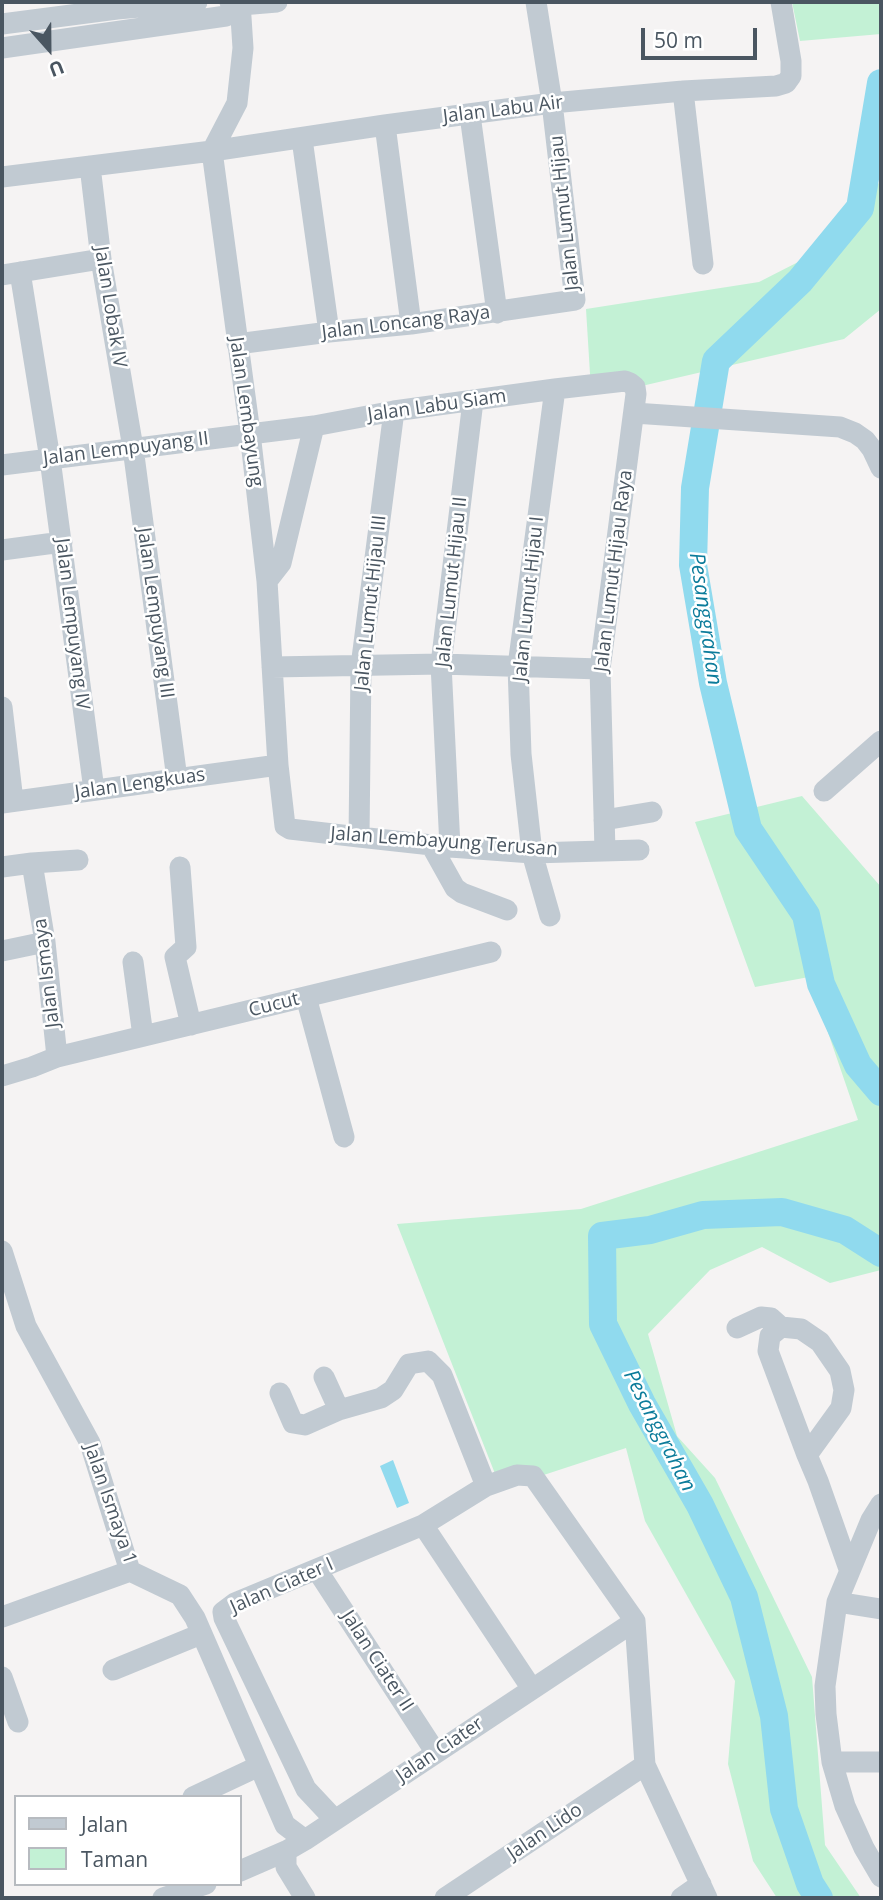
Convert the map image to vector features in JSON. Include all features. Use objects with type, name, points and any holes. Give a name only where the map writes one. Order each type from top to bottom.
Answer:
[{"type":"street","points":[[2,24],[26,11],[197,2]]},
{"type":"street","points":[[2,48],[226,16],[237,3],[277,2]]},
{"type":"street","name":"Jalan Lumut Hijau","points":[[536,2],[552,103],[575,300]]},
{"type":"street","name":"Jalan Labu Air","points":[[2,177],[302,139],[552,103],[776,86],[786,83],[791,76],[782,2]]},
{"type":"street","points":[[212,151],[237,103],[243,48],[237,3]]},
{"type":"street","points":[[683,91],[703,264]]},
{"type":"street","points":[[470,115],[498,313]]},
{"type":"street","points":[[385,125],[411,324]]},
{"type":"street","points":[[302,139],[329,332]]},
{"type":"street","name":"Jalan Lembayung","points":[[212,151],[267,581],[278,765],[285,825]]},
{"type":"street","name":"Jalan Lobak IV","points":[[90,166],[101,259],[133,448]]},
{"type":"street","points":[[11,273],[101,259]]},
{"type":"street","name":"Jalan Lempuyang IV","points":[[11,273],[50,459],[94,790]]},
{"type":"street","name":"Jalan Loncang Raya","points":[[237,344],[498,313],[575,300]]},
{"type":"street","name":"Jalan Labu Siam","points":[[250,433],[625,381]]},
{"type":"street","name":"Jalan Lumut Hijau Raya","points":[[605,851],[600,669],[634,414],[636,390],[633,384],[625,381]]},
{"type":"street","name":"Jalan Lumut Hijau I","points":[[550,916],[532,853],[521,754],[519,666],[555,389]]},
{"type":"street","name":"Jalan Lumut Hijau II","points":[[440,846],[441,664],[473,401]]},
{"type":"street","name":"Jalan Lumut Hijau III","points":[[359,837],[361,666],[394,411]]},
{"type":"street","points":[[634,414],[840,427],[866,440],[881,468]]},
{"type":"street","points":[[267,581],[281,563],[314,426]]},
{"type":"street","name":"Jalan Lempuyang II","points":[[2,465],[250,433]]},
{"type":"street","name":"Jalan Lempuyang III","points":[[133,448],[177,779]]},
{"type":"street","points":[[2,550],[62,542]]},
{"type":"street","points":[[272,667],[441,664],[600,669]]},
{"type":"street","points":[[2,707],[7,802]]},
{"type":"street","points":[[824,791],[881,741]]},
{"type":"street","name":"Jalan Lengkuas","points":[[7,802],[278,765]]},
{"type":"street","points":[[604,820],[652,812]]},
{"type":"street","name":"Jalan Lembayung Terusan","points":[[285,825],[290,829],[359,837],[532,853],[639,849]]},
{"type":"street","points":[[440,846],[455,888],[461,893],[507,910]]},
{"type":"street","points":[[2,867],[78,860]]},
{"type":"street","name":"Jalan Ismaya","points":[[33,863],[45,942],[57,1057]]},
{"type":"street","points":[[180,867],[186,947],[175,957],[191,1025]]},
{"type":"street","points":[[2,951],[45,942]]},
{"type":"street","name":"Cucut","points":[[57,1057],[491,952]]},
{"type":"street","points":[[132,962],[143,1037]]},
{"type":"street","points":[[306,997],[344,1138]]},
{"type":"street","points":[[2,1076],[57,1057]]},
{"type":"street","name":"Jalan Ismaya 1","points":[[2,1251],[26,1326],[90,1443],[130,1571],[180,1595],[195,1618],[285,1825],[305,1840]]},
{"type":"street","points":[[737,1328],[761,1317],[771,1318],[781,1327],[802,1329],[820,1342],[840,1371],[844,1390],[841,1408],[807,1455]]},
{"type":"street","points":[[781,1327],[770,1336],[768,1351],[849,1569]]},
{"type":"street","points":[[280,1393],[293,1423],[305,1425],[339,1410],[381,1398],[393,1390],[409,1364],[429,1361],[442,1376],[486,1486]]},
{"type":"street","points":[[324,1377],[339,1410]]},
{"type":"street","name":"Jalan Ciater I","points":[[335,1820],[306,1789],[224,1618],[223,1612],[235,1603],[423,1525],[486,1486],[517,1475],[533,1476],[635,1621]]},
{"type":"street","points":[[881,1504],[871,1520],[836,1602],[825,1686],[832,1762],[845,1806],[881,1877]]},
{"type":"street","points":[[423,1525],[532,1689]]},
{"type":"street","name":"Jalan Ciater II","points":[[317,1570],[436,1753]]},
{"type":"street","points":[[2,1617],[130,1571]]},
{"type":"street","points":[[836,1602],[881,1609]]},
{"type":"street","points":[[635,1621],[645,1765],[704,1891],[681,1898]]},
{"type":"street","name":"Jalan Ciater","points":[[242,1870],[305,1840],[635,1621]]},
{"type":"street","points":[[113,1670],[201,1634]]},
{"type":"street","points":[[2,1677],[18,1722]]},
{"type":"street","points":[[832,1762],[881,1762]]},
{"type":"street","name":"Jalan Lido","points":[[446,1898],[645,1765]]},
{"type":"street","points":[[197,1795],[259,1766]]},
{"type":"street","points":[[286,1851],[286,1867],[305,1898]]},
{"type":"street","points":[[163,1898],[200,1886]]},
{"type":"green space","points":[[792,2],[881,2],[881,34],[800,41]]},
{"type":"green space","points":[[881,179],[881,309],[844,339],[646,385],[591,390],[586,309],[759,282],[851,235]]},
{"type":"green space","points":[[802,796],[881,887],[881,1270],[830,1283],[762,1247],[710,1270],[648,1334],[677,1436],[715,1478],[812,1677],[825,1845],[861,1898],[777,1898],[753,1861],[728,1764],[735,1681],[645,1521],[626,1448],[501,1489],[397,1224],[581,1209],[858,1120],[809,977],[755,987],[695,822]]},
{"type":"water","points":[[393,1460],[409,1503],[397,1508],[380,1466]]},
{"type":"waterway","name":"Pesanggrahan","points":[[881,83],[860,208],[800,281],[716,361],[695,488],[693,565],[713,683],[748,829],[806,915],[821,984],[858,1065],[881,1092]]},
{"type":"waterway","name":"Pesanggrahan","points":[[819,1898],[810,1884],[784,1809],[774,1716],[744,1597],[700,1505],[642,1404],[603,1324],[602,1236],[650,1230],[703,1215],[782,1212],[845,1230],[881,1253]]}]
